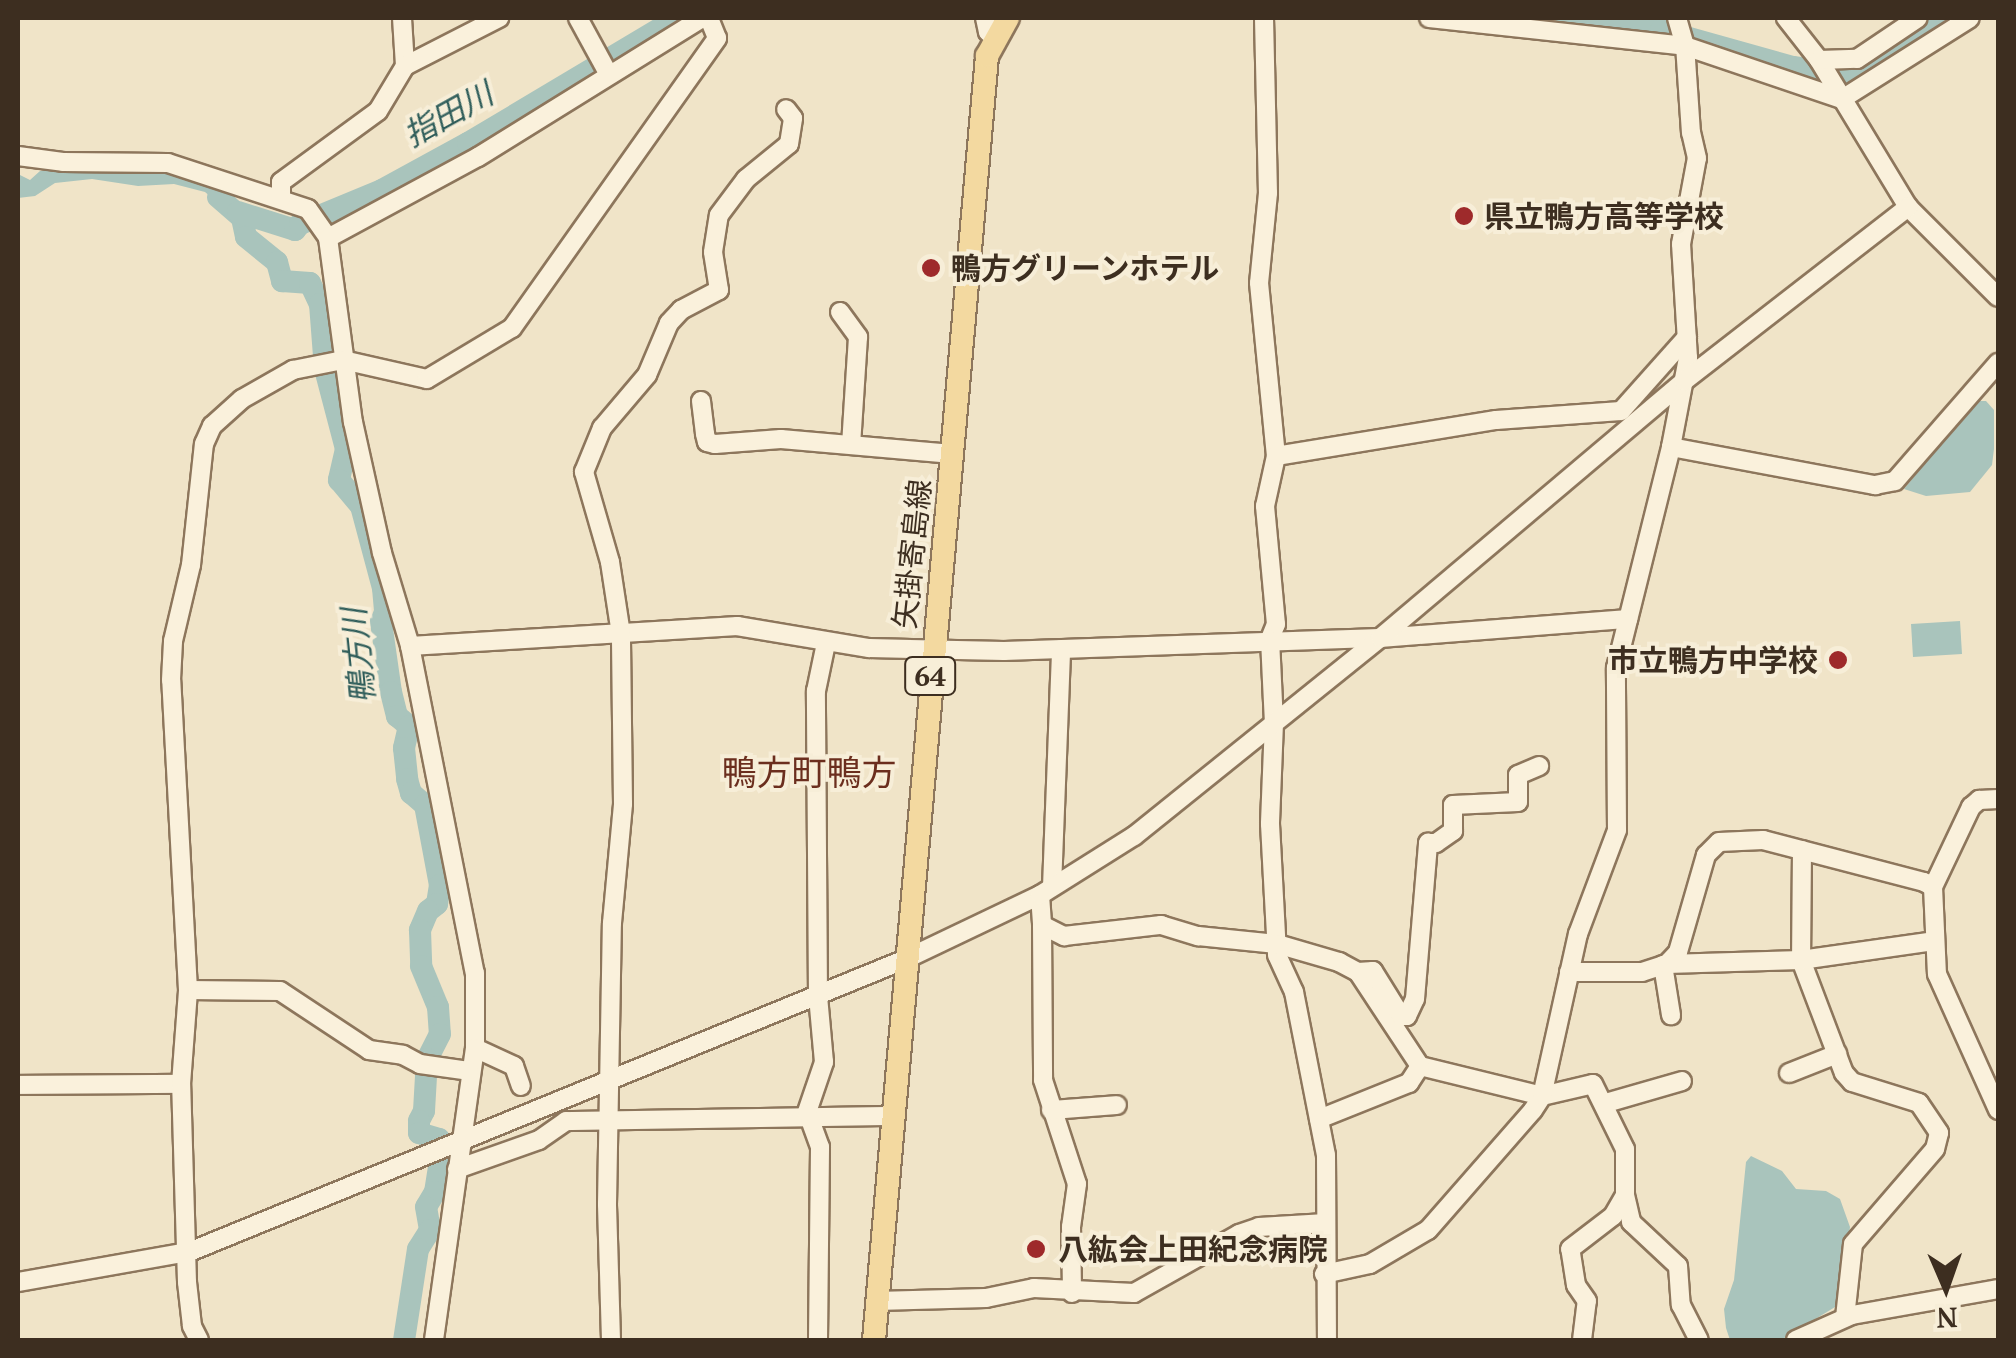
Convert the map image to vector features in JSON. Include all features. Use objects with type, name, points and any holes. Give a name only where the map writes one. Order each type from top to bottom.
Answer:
[{"type":"main road","name":"矢掛寄島線","points":[[874,1340],[986,56],[990,28],[1008,18]]},
{"type":"street","points":[[402,18],[405,66]]},
{"type":"street","points":[[280,199],[281,182],[378,111],[405,66],[499,18]]},
{"type":"street","points":[[578,18],[608,73]]},
{"type":"street","points":[[200,1340],[190,1314],[181,1084],[188,990],[171,680],[173,641],[191,565],[201,461],[212,426],[242,398],[293,370],[338,361],[427,379],[512,328],[717,38],[705,18],[608,73],[478,157],[325,235]]},
{"type":"street","points":[[1264,18],[1268,193],[1260,283],[1276,456],[1265,506],[1276,624],[1270,639],[1274,723],[1270,824],[1277,944],[1294,992],[1326,1155],[1327,1340]]},
{"type":"street","points":[[1430,18],[1685,46],[1842,99]]},
{"type":"street","points":[[1324,1274],[1370,1264],[1428,1230],[1542,1096],[1568,972],[1616,830],[1616,668],[1672,447],[1684,381],[1681,244],[1698,158],[1691,133],[1685,46],[1677,18]]},
{"type":"street","points":[[1786,18],[1819,60],[1908,207],[1998,296]]},
{"type":"street","points":[[1819,60],[1858,59],[1918,18]]},
{"type":"street","points":[[1842,99],[1970,18]]},
{"type":"street","points":[[611,1340],[607,1204],[612,1120],[612,922],[623,804],[621,634],[610,562],[584,472],[602,428],[647,375],[669,323],[681,310],[719,290],[713,252],[718,215],[746,179],[790,144],[793,118],[786,109]]},
{"type":"street","points":[[18,156],[63,162],[168,162],[308,209],[325,235],[338,361],[382,553],[410,646],[475,972],[476,1048],[469,1070],[434,1340]]},
{"type":"street","points":[[18,1282],[189,1252],[906,960],[1046,891],[1134,836],[1380,638],[1684,381],[1908,207]]},
{"type":"street","points":[[840,312],[858,336],[852,445]]},
{"type":"street","points":[[1276,456],[1496,420],[1621,411],[1686,336]]},
{"type":"street","points":[[1672,447],[1875,485],[1894,482],[1998,363]]},
{"type":"street","points":[[701,401],[707,442],[715,444],[781,439],[952,454]]},
{"type":"street","points":[[410,646],[737,626],[826,644],[933,652],[1380,638],[1628,619]]},
{"type":"street","points":[[818,1340],[820,1147],[808,1118],[824,1062],[818,996],[816,690],[826,644]]},
{"type":"street","points":[[1061,649],[1042,925],[1043,1080],[1077,1184],[1071,1227],[1072,1293]]},
{"type":"street","points":[[1042,925],[1064,936],[1161,925],[1198,936],[1313,952],[1358,972],[1373,971],[1401,1016],[1407,1016],[1415,998],[1428,843],[1436,844],[1453,831],[1453,805],[1518,802],[1518,775],[1539,766]]},
{"type":"street","points":[[1998,799],[1979,800],[1971,806],[1933,887],[1934,941],[1943,992],[1998,1110]]},
{"type":"street","points":[[1665,964],[1678,952],[1706,854],[1719,842],[1762,840],[1933,887]]},
{"type":"street","points":[[1802,850],[1801,960],[1836,1054],[1852,1082],[1919,1104],[1939,1133],[1935,1149],[1853,1244],[1845,1318]]},
{"type":"street","points":[[1568,972],[1642,972],[1665,964],[1801,960],[1934,941]]},
{"type":"street","points":[[1665,964],[1671,1015]]},
{"type":"street","points":[[1358,972],[1420,1066],[1542,1096],[1592,1084],[1606,1103],[1625,1149],[1625,1195],[1631,1222],[1678,1266],[1680,1305],[1699,1340]]},
{"type":"street","points":[[188,990],[280,991],[369,1050],[403,1055],[420,1064],[469,1070]]},
{"type":"street","points":[[476,1048],[514,1066],[521,1086]]},
{"type":"street","points":[[1789,1073],[1836,1054]]},
{"type":"street","points":[[1318,1120],[1410,1083],[1420,1066]]},
{"type":"street","points":[[1606,1103],[1682,1082]]},
{"type":"street","points":[[18,1085],[181,1084]]},
{"type":"street","points":[[1051,1110],[1117,1106]]},
{"type":"street","points":[[457,1169],[539,1140],[566,1121],[892,1116]]},
{"type":"street","points":[[1582,1340],[1587,1301],[1576,1285],[1570,1250],[1614,1216],[1625,1195]]},
{"type":"street","points":[[877,1301],[986,1298],[1034,1288],[1134,1294],[1239,1234],[1258,1227],[1326,1222]]},
{"type":"street","points":[[1796,1340],[1845,1318],[1998,1289]]},
{"type":"water","points":[[122,167],[166,171],[213,186],[245,211],[239,221],[205,192],[174,184],[138,186],[92,179],[55,183],[35,196],[18,198],[18,174],[30,180],[40,171]]},
{"type":"water","points":[[1976,401],[1986,401],[1994,410],[1994,449],[1992,465],[1970,492],[1926,496],[1904,489]]},
{"type":"water","points":[[1960,621],[1962,654],[1913,657],[1911,624]]},
{"type":"water","points":[[1751,1156],[1782,1171],[1796,1189],[1826,1191],[1840,1199],[1850,1227],[1840,1304],[1781,1340],[1730,1340],[1726,1328],[1724,1309],[1734,1280],[1746,1162]]},
{"type":"waterway","name":"指田川","points":[[238,212],[295,230],[300,224],[382,190],[468,143],[678,18]]},
{"type":"waterway","name":"指田川","points":[[1566,18],[1661,30],[1793,67],[1859,76],[1939,18]]},
{"type":"waterway","name":"鴨方川","points":[[218,197],[242,218],[246,237],[277,262],[282,281],[310,283],[320,304],[325,369],[346,449],[339,480],[361,506],[383,588],[385,612],[381,622],[391,692],[397,716],[409,726],[404,748],[407,779],[411,793],[425,805],[440,885],[437,904],[428,911],[420,930],[421,966],[438,1007],[440,1034],[427,1059],[424,1111],[419,1121],[419,1133],[439,1139],[439,1167],[435,1192],[426,1207],[430,1230],[418,1249],[404,1340]]},
{"type":"place","name":"県立鴨方高等学校","points":[[1464,216]]},
{"type":"place","name":"鴨方グリーンホテル","points":[[931,268]]},
{"type":"place","name":"市立鴨方中学校","points":[[1838,660]]},
{"type":"place","name":"八紘会上田紀念病院","points":[[1036,1249]]},
{"type":"district","name":"鴨方町鴨方","points":[[809,772]]}]
